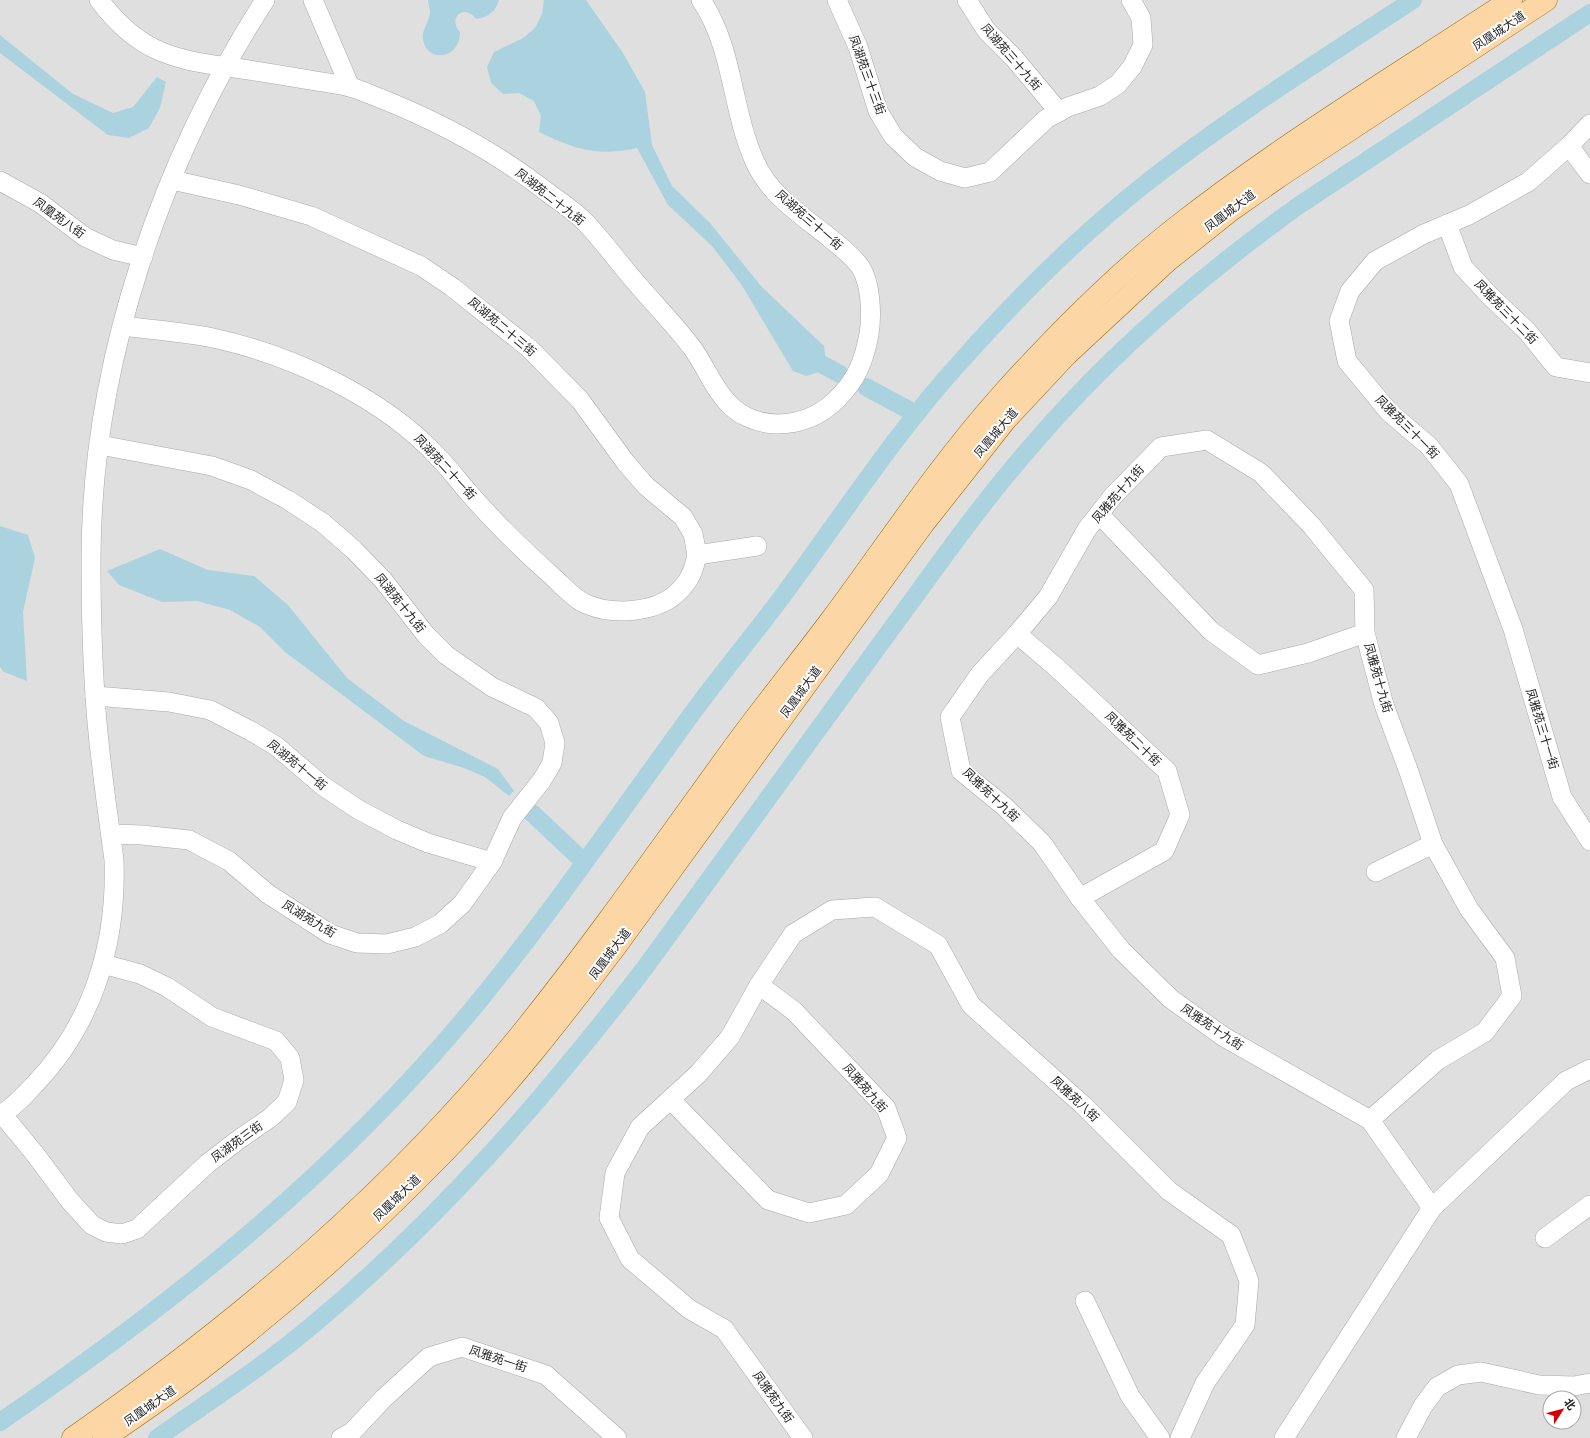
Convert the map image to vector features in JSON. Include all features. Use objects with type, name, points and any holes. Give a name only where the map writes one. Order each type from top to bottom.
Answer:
[{"type":"main road","name":"凤凰城大道","points":[[73,1438],[218,1331],[331,1235],[430,1138],[475,1088],[520,1036],[564,980],[736,744],[832,620],[958,447],[1001,397],[1095,300],[1133,264],[1178,226],[1230,187],[1280,152],[1511,0]]},
{"type":"main road","name":"凤凰城大道","points":[[104,1438],[220,1354],[337,1256],[439,1157],[486,1106],[567,1010],[616,947],[928,518],[1006,419],[1067,354],[1162,266],[1231,210],[1278,177],[1546,0]]},
{"type":"street","name":"凤湖苑二十九街","points":[[99,0],[114,19],[140,41],[171,57],[205,65],[226,66],[350,87],[408,110],[476,143],[532,180],[584,221],[693,349],[727,403],[748,418],[767,423],[791,425],[811,417],[834,402],[857,375]]},
{"type":"street","points":[[1,1115],[41,1078],[68,1042],[84,1013],[103,964],[111,926],[115,887],[111,834],[95,696],[91,560],[93,512],[100,445],[112,372],[122,326],[143,257],[172,180],[202,113],[226,66],[264,0]]},
{"type":"street","points":[[313,0],[350,87]]},
{"type":"street","name":"凤湖苑三十一街","points":[[702,0],[722,40],[732,77],[737,110],[756,165],[766,182],[794,210],[841,247],[861,268],[868,291],[872,320],[867,348],[857,375]]},
{"type":"street","name":"凤湖苑三十三街","points":[[837,0],[858,47],[878,112],[893,136],[915,157],[940,171],[965,178],[990,172],[1046,119],[1059,112]]},
{"type":"street","name":"凤湖苑三十九街","points":[[967,0],[986,30],[1014,58],[1059,112]]},
{"type":"street","points":[[1059,112],[1100,96],[1118,84],[1132,67],[1143,45],[1141,18],[1131,0]]},
{"type":"street","name":"凤雅苑三十一街","points":[[1590,124],[1569,146],[1528,182],[1469,214],[1424,234],[1375,261],[1350,291],[1339,321],[1347,361],[1389,412],[1429,446],[1459,484],[1513,629],[1562,797],[1590,841]]},
{"type":"street","points":[[1569,146],[1590,174]]},
{"type":"street","name":"凤湖苑二十三街","points":[[172,180],[239,195],[311,216],[421,266],[452,287],[529,348],[580,400],[626,463],[646,486],[683,517],[693,534],[697,555]]},
{"type":"street","name":"凤凰苑八街","points":[[0,181],[40,203],[85,237],[113,250],[143,257]]},
{"type":"street","name":"凤雅苑三十二街","points":[[1447,224],[1463,267],[1491,297],[1527,331],[1556,367],[1590,372]]},
{"type":"street","name":"凤湖苑二十一街","points":[[122,326],[213,338],[251,348],[297,365],[333,382],[369,402],[404,424],[439,458],[468,493],[528,554],[584,604],[611,611],[624,611],[638,610],[664,601],[681,590],[692,574],[697,555]]},
{"type":"street","name":"凤雅苑十九街","points":[[1207,440],[1262,473],[1310,525],[1364,590],[1365,633],[1384,706],[1409,772],[1433,844],[1469,909],[1505,958],[1512,996],[1485,1032],[1438,1060],[1370,1120],[1224,1037],[1171,999],[1121,950],[1080,898],[1042,843],[1005,807],[961,771],[950,717],[980,674],[1017,634],[1048,597],[1087,529],[1113,496],[1161,447],[1207,440]]},
{"type":"street","name":"凤湖苑十九街","points":[[100,445],[212,466],[251,480],[288,500],[322,523],[354,550],[383,580],[426,635],[446,655],[492,687],[536,708],[549,723],[555,743],[552,763],[542,780],[512,818],[492,862]]},
{"type":"street","points":[[1099,514],[1211,631],[1258,665],[1308,653],[1365,633]]},
{"type":"street","points":[[697,555],[757,546]]},
{"type":"street","name":"凤雅苑二十街","points":[[1017,634],[1057,668],[1167,771],[1180,815],[1164,851],[1080,898]]},
{"type":"street","name":"凤湖苑十一街","points":[[95,696],[169,702],[210,710],[276,746],[322,786],[359,810],[397,830],[428,843],[492,862]]},
{"type":"street","name":"凤湖苑九街","points":[[111,834],[142,835],[189,840],[229,861],[268,894],[330,934],[357,943],[386,944],[415,937],[440,924],[462,904],[492,862]]},
{"type":"street","points":[[1376,872],[1433,844]]},
{"type":"street","name":"凤雅苑八街","points":[[759,985],[793,934],[832,910],[875,908],[938,945],[971,1005],[1083,1105],[1168,1191],[1231,1235],[1249,1281],[1245,1325],[1205,1383],[1180,1438]]},
{"type":"street","name":"凤湖苑三街","points":[[1,1115],[36,1154],[70,1201],[92,1225],[106,1232],[122,1234],[137,1229],[206,1164],[270,1118],[287,1102],[294,1080],[290,1058],[276,1041],[212,1017],[167,987],[140,974],[103,964]]},
{"type":"street","name":"凤雅苑九街","points":[[671,1100],[768,1200],[809,1212],[846,1204],[879,1174],[897,1138],[886,1108],[794,1011],[759,985],[730,1037],[698,1074],[640,1127],[615,1173],[609,1218],[630,1259],[689,1309],[724,1329],[802,1438]]},
{"type":"street","points":[[1284,1438],[1432,1208],[1566,1081],[1590,1070]]},
{"type":"street","points":[[1370,1120],[1432,1208]]},
{"type":"street","points":[[1545,1238],[1590,1205]]},
{"type":"street","points":[[1085,1302],[1130,1396],[1160,1438]]},
{"type":"street","name":"凤雅苑一街","points":[[341,1438],[352,1432],[384,1398],[429,1357],[462,1348],[546,1375],[617,1438]]},
{"type":"street","points":[[1406,1438],[1423,1406],[1438,1387],[1458,1375],[1481,1372],[1538,1385],[1574,1386],[1590,1384]]},
{"type":"shaded area","points":[[0,0],[1590,0],[1590,1438],[0,1438]]},
{"type":"water","points":[[428,0],[499,0],[494,11],[484,17],[476,19],[472,14],[467,12],[459,14],[455,21],[460,32],[459,41],[455,48],[449,53],[436,55],[430,52],[423,40],[423,32],[430,16]]},
{"type":"water","points":[[544,0],[586,0],[623,53],[645,92],[652,145],[672,186],[710,223],[761,286],[824,346],[826,360],[819,372],[806,376],[793,371],[741,284],[712,246],[668,205],[637,148],[610,152],[586,150],[551,138],[539,132],[541,116],[534,101],[519,93],[503,94],[491,83],[487,67],[494,52],[523,38],[535,28],[542,14]]},
{"type":"water","points":[[0,35],[73,94],[113,113],[133,107],[157,77],[166,82],[160,108],[149,128],[129,138],[108,135],[0,53]]},
{"type":"water","points":[[0,526],[28,535],[35,558],[23,612],[27,681],[4,672],[0,667]]},
{"type":"water","points":[[160,549],[208,570],[254,576],[288,605],[347,678],[404,721],[498,769],[514,791],[509,796],[485,777],[464,768],[424,756],[285,652],[260,627],[230,610],[197,601],[162,602],[119,585],[107,571]]},
{"type":"waterway","points":[[0,1422],[131,1328],[255,1229],[314,1176],[371,1120],[426,1062],[479,1001],[534,931],[715,682],[778,602],[894,442],[962,360],[1027,290],[1120,204],[1177,159],[1277,89],[1413,0]]},
{"type":"waterway","points":[[157,1438],[291,1343],[356,1288],[444,1203],[528,1112],[644,969],[976,514],[1014,466],[1094,378],[1159,317],[1227,259],[1262,232],[1298,206],[1590,13]]},
{"type":"waterway","points":[[823,365],[840,374]]},
{"type":"waterway","points":[[866,387],[916,414]]},
{"type":"waterway","points":[[532,813],[584,862]]}]
